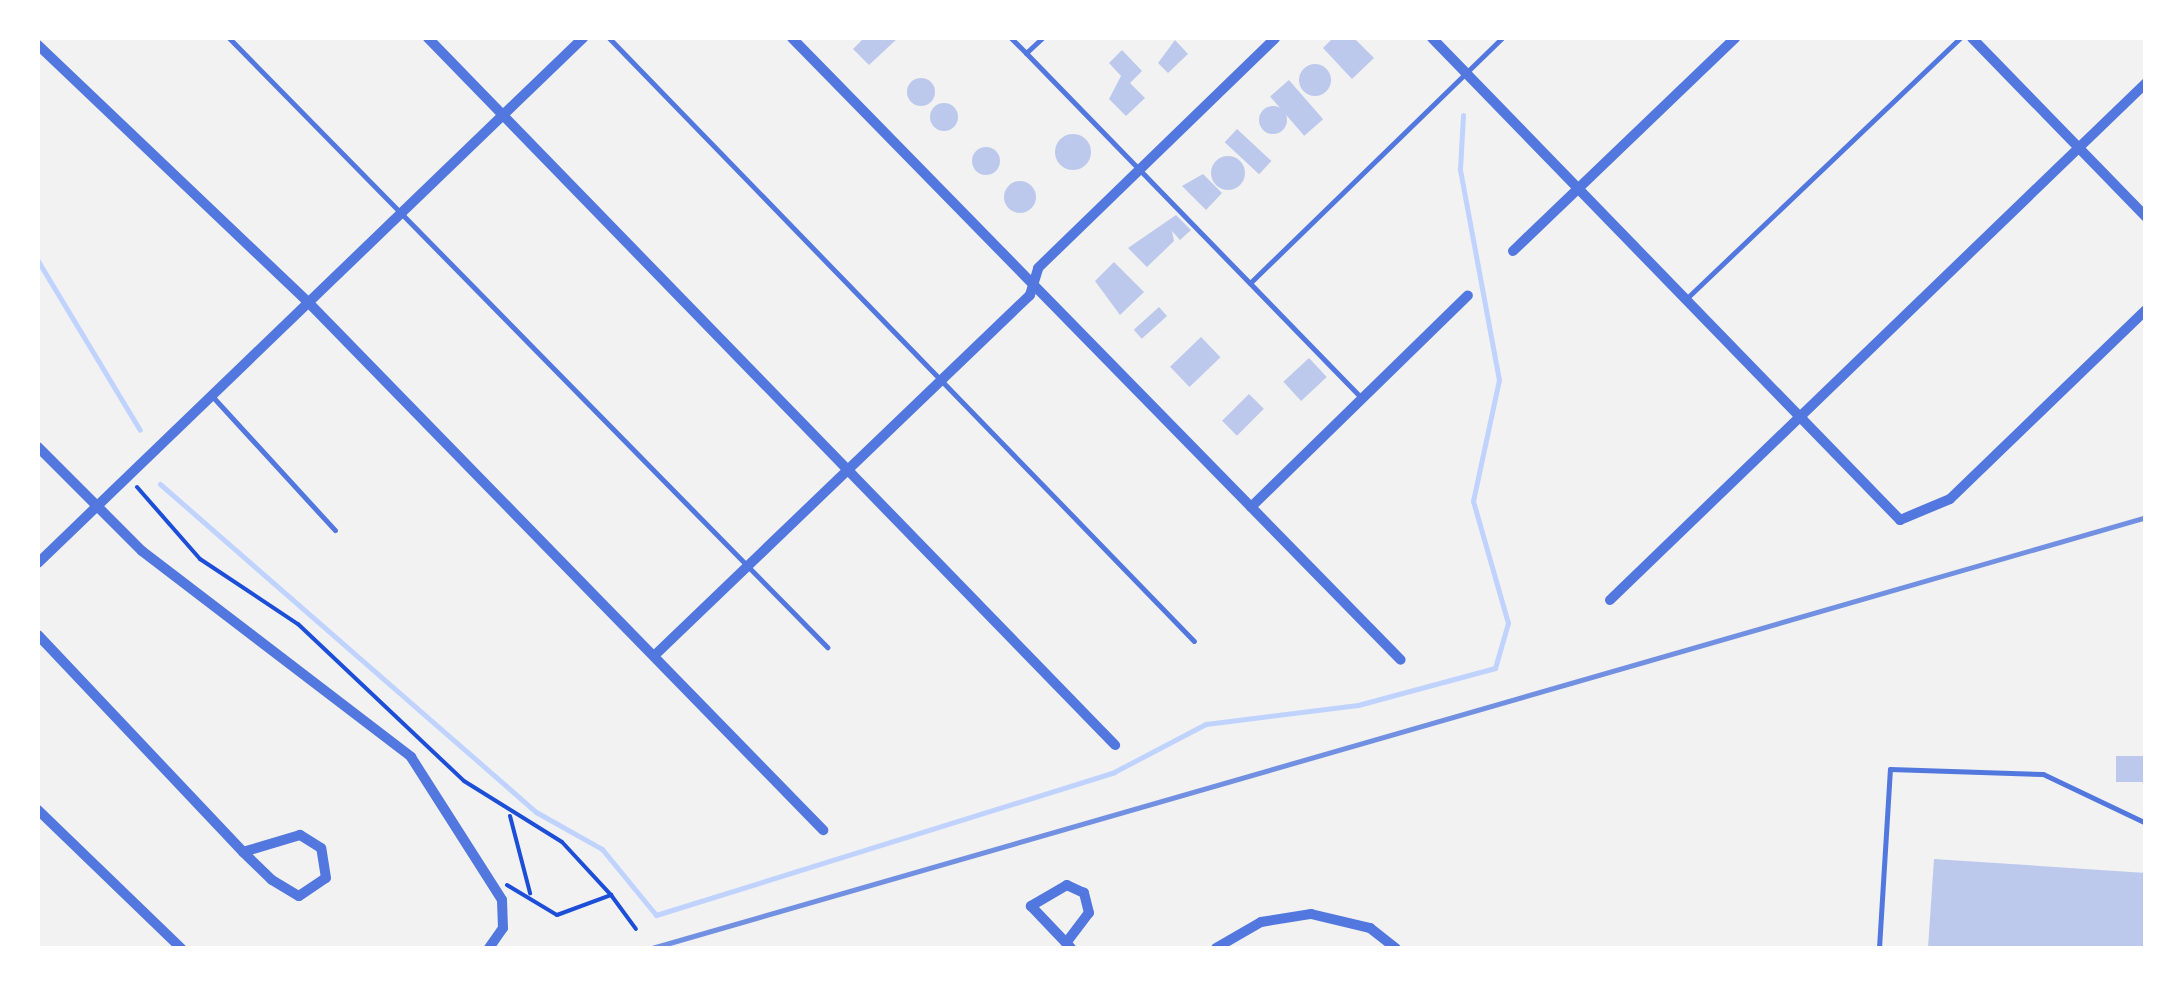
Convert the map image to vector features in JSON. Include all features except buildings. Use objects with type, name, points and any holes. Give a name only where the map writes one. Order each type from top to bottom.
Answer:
[{"type":"street","points":[[428,38],[1116,744]]},
{"type":"street","points":[[38,563],[583,38]]},
{"type":"street","points":[[656,654],[941,380],[1139,168],[1275,38]]},
{"type":"street","points":[[1432,38],[1900,520],[1950,499],[2146,310]]},
{"type":"street","points":[[1513,251],[1735,38]]},
{"type":"street","points":[[1972,38],[2146,217]]},
{"type":"street","points":[[801,40],[1401,660]]},
{"type":"street","points":[[38,45],[308,302],[656,654],[823,830]]},
{"type":"street","points":[[1610,600],[2146,84]]},
{"type":"street","points":[[1251,507],[1468,295]]},
{"type":"street","points":[[38,447],[97,506],[286,666],[395,741],[489,878],[504,914],[489,948]]},
{"type":"street","points":[[38,635],[243,852],[299,896],[326,878],[321,848],[300,835],[243,852]]},
{"type":"street","points":[[38,810],[181,948]]},
{"type":"street","points":[[1067,885],[1084,893],[1090,914],[1068,946],[1031,906],[1067,885]]},
{"type":"street","points":[[1216,948],[1261,922],[1310,914],[1370,928],[1396,948]]},
{"type":"lane","points":[[229,38],[827,647]]},
{"type":"lane","points":[[609,38],[1194,640]]},
{"type":"lane","points":[[1011,38],[1362,398]]},
{"type":"lane","points":[[1026,53],[1042,38]]},
{"type":"lane","points":[[1250,283],[1502,38]]},
{"type":"lane","points":[[1685,300],[1960,38]]},
{"type":"lane","points":[[212,396],[335,530]]},
{"type":"lane","points":[[1879,948],[1890,769],[2043,774],[2146,824]]},
{"type":"path","points":[[126,477],[200,559],[322,643],[510,816],[562,842],[636,929]]},
{"type":"path","points":[[510,816],[530,893]]},
{"type":"path","points":[[489,878],[530,893],[558,915],[611,895]]},
{"type":"waterway","points":[[160,484],[536,812],[602,849],[656,915],[1114,772],[1206,724],[1358,705],[1495,668],[1508,623],[1473,501],[1499,380],[1460,169],[1463,115]]},
{"type":"waterway","points":[[38,261],[140,430]]},
{"type":"railway","points":[[652,948],[2146,517]]}]
